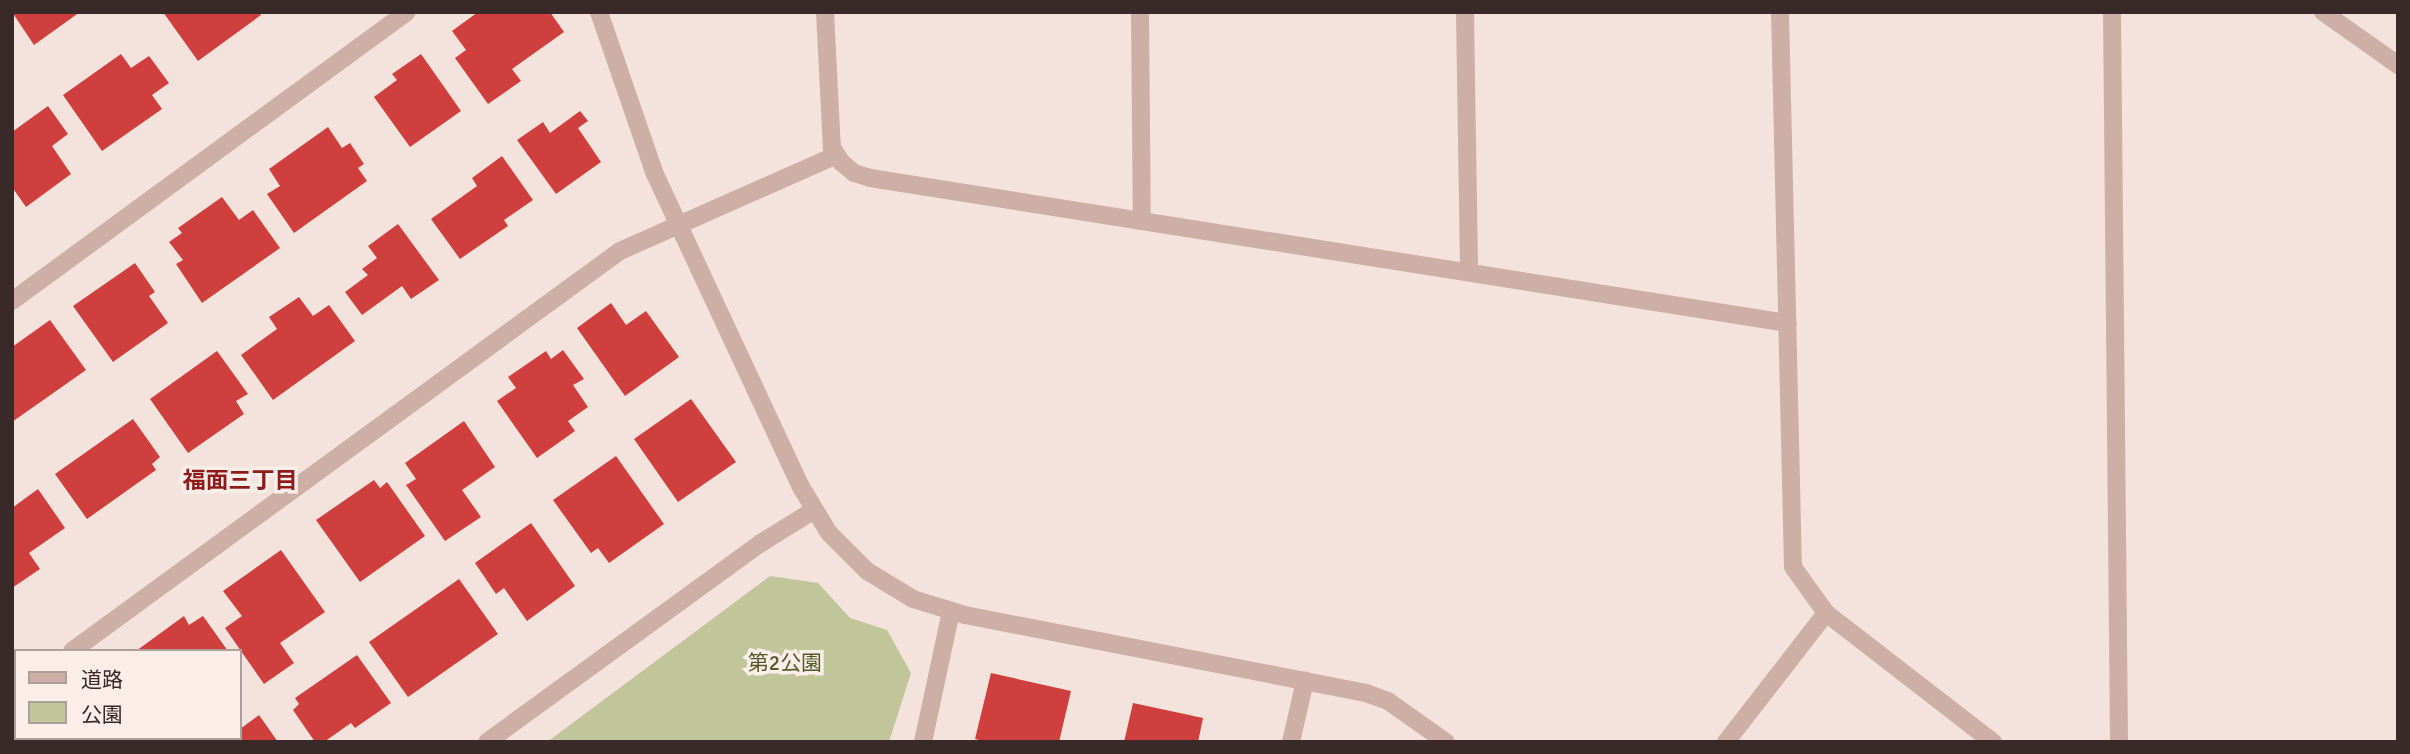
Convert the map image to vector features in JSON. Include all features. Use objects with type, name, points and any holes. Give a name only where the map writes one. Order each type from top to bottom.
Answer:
[{"type":"street","points":[[12,301],[407,12]]},
{"type":"street","points":[[599,12],[654,172],[801,487],[829,533],[867,571],[913,598],[951,611],[1366,692],[1388,701],[1447,742]]},
{"type":"street","points":[[825,12],[828,130],[836,155],[854,173],[870,178],[1788,323]]},
{"type":"street","points":[[1140,12],[1142,221]]},
{"type":"street","points":[[1465,12],[1469,272]]},
{"type":"street","points":[[1780,12],[1793,567],[1826,613],[1993,742]]},
{"type":"street","points":[[2112,12],[2119,742]]},
{"type":"street","points":[[2323,12],[2398,65]]},
{"type":"street","points":[[75,649],[613,256],[678,224],[836,155]]},
{"type":"street","points":[[487,742],[761,543],[814,510]]},
{"type":"street","points":[[923,742],[951,611]]},
{"type":"street","points":[[1726,742],[1826,613]]},
{"type":"street","points":[[1291,742],[1305,681]]},
{"type":"green space","name":"第2公園","points":[[770,576],[818,583],[850,618],[887,630],[911,673],[889,742],[547,742]]},
{"type":"building","points":[[12,12],[80,12],[34,45]]},
{"type":"building","points":[[163,12],[259,12],[261,15],[198,61]]},
{"type":"building","points":[[478,12],[550,12],[564,32],[512,69],[521,81],[488,104],[455,58],[466,50],[452,31]]},
{"type":"building","points":[[121,54],[131,68],[149,56],[169,83],[152,95],[162,109],[102,151],[63,95]]},
{"type":"building","points":[[421,54],[461,111],[410,147],[374,97],[397,80],[392,74]]},
{"type":"building","points":[[48,106],[68,134],[52,146],[71,174],[26,207],[12,187],[12,132]]},
{"type":"building","points":[[580,111],[588,121],[578,128],[601,162],[556,194],[517,140],[543,122],[550,133]]},
{"type":"building","points":[[328,127],[342,148],[350,143],[364,164],[358,168],[367,181],[294,233],[267,194],[280,186],[269,169]]},
{"type":"building","points":[[502,156],[533,200],[504,220],[508,226],[460,259],[431,219],[477,186],[472,178]]},
{"type":"building","points":[[222,197],[239,220],[253,210],[280,248],[202,303],[176,264],[183,260],[169,242],[182,233],[178,228]]},
{"type":"building","points":[[398,224],[439,280],[411,299],[402,286],[362,315],[345,292],[368,275],[362,269],[377,258],[368,246]]},
{"type":"building","points":[[135,263],[155,292],[149,296],[168,323],[113,362],[73,306]]},
{"type":"building","points":[[299,297],[313,316],[329,305],[355,341],[273,400],[241,355],[277,329],[269,317]]},
{"type":"building","points":[[611,303],[626,325],[646,311],[679,357],[625,396],[577,328]]},
{"type":"building","points":[[50,320],[86,370],[12,422],[12,347]]},
{"type":"building","points":[[563,350],[584,379],[573,385],[588,407],[568,421],[575,431],[537,458],[497,401],[516,388],[508,377],[546,351],[551,359]]},
{"type":"building","points":[[217,351],[248,394],[236,401],[244,414],[188,453],[150,399]]},
{"type":"building","points":[[691,399],[736,462],[678,502],[634,439]]},
{"type":"building","points":[[133,419],[160,457],[152,464],[156,470],[87,519],[55,474]]},
{"type":"building","points":[[464,421],[495,467],[462,490],[481,517],[445,541],[406,485],[416,479],[405,463]]},
{"type":"building","points":[[616,456],[664,524],[609,563],[598,548],[591,553],[553,500]]},
{"type":"building","points":[[374,480],[380,488],[387,482],[425,536],[360,582],[316,520]]},
{"type":"building","points":[[38,489],[65,528],[29,553],[40,569],[12,588],[12,508]]},
{"type":"building","points":[[531,523],[575,586],[527,621],[504,588],[496,594],[475,563]]},
{"type":"building","points":[[281,550],[325,612],[280,643],[294,663],[264,684],[225,628],[242,616],[223,591]]},
{"type":"building","points":[[459,579],[498,634],[408,697],[369,642]]},
{"type":"building","points":[[184,616],[189,625],[203,616],[227,649],[139,649]]},
{"type":"building","points":[[357,655],[391,703],[355,728],[351,723],[324,742],[315,742],[293,710],[299,704],[295,698]]},
{"type":"building","points":[[991,673],[1071,691],[1059,742],[988,742],[975,739]]},
{"type":"building","points":[[1133,703],[1203,718],[1198,742],[1124,742]]},
{"type":"building","points":[[259,715],[278,742],[221,742],[242,740],[242,728]]},
{"type":"building","points":[[52,740],[114,740],[111,742]]},
{"type":"district","name":"福面三丁目","points":[[240,481]]}]
